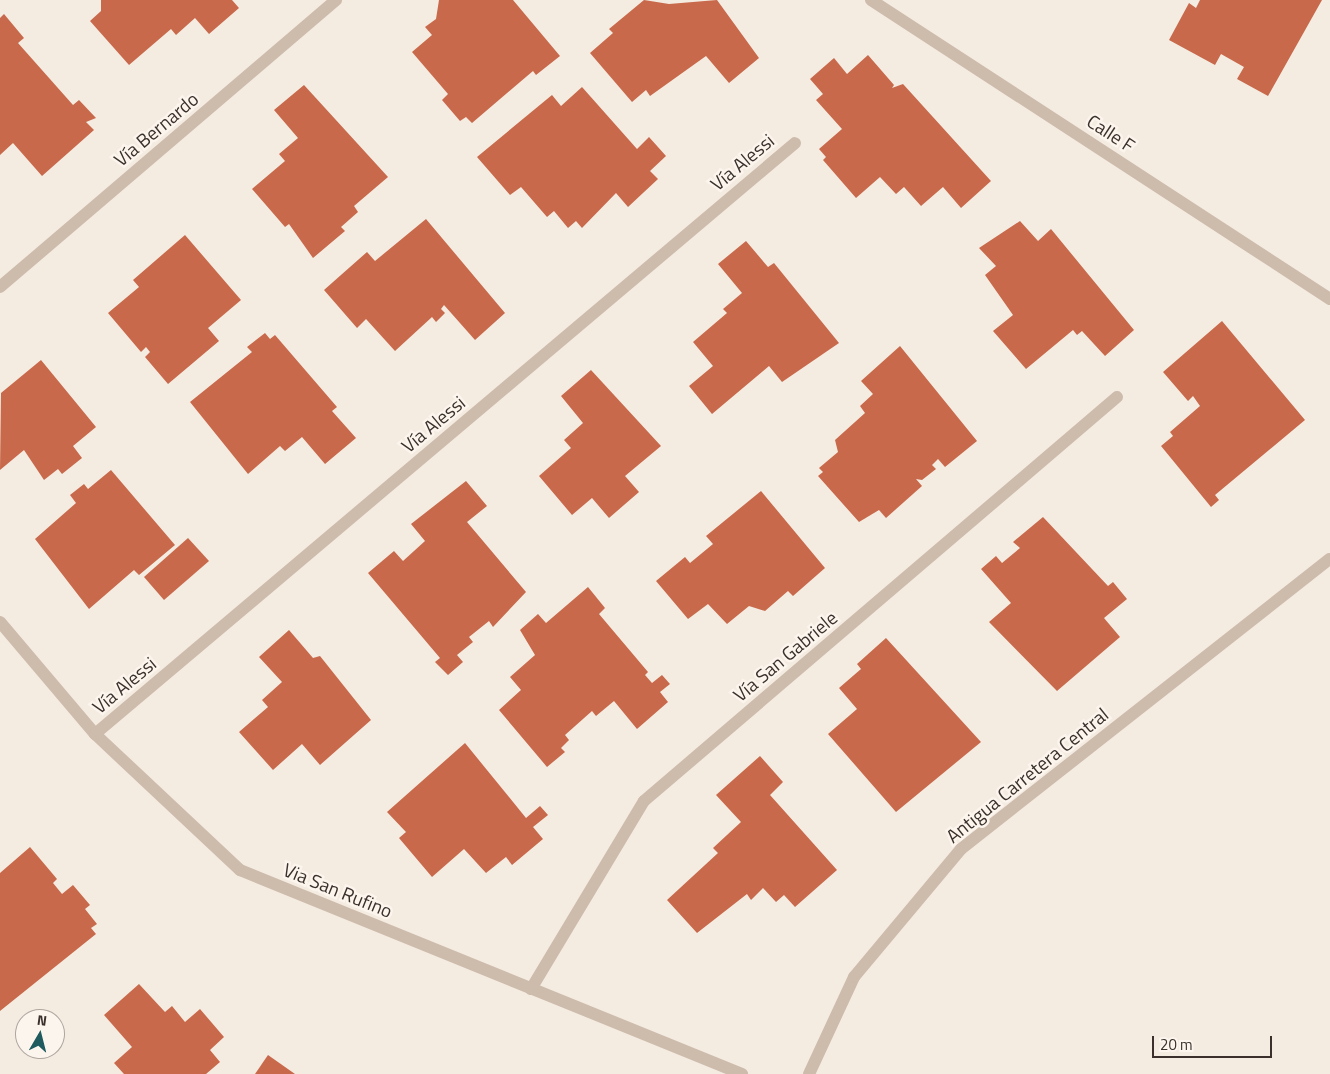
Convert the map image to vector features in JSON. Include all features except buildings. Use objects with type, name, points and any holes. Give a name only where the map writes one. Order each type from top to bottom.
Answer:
[{"type":"street","name":"Vía Bernardo","points":[[0,287],[336,0]]},
{"type":"street","name":"Calle F","points":[[874,1],[1330,300]]},
{"type":"street","name":"Vía Alessi","points":[[95,734],[795,142]]},
{"type":"street","name":"Vía San Gabriele","points":[[531,989],[644,801],[1117,397]]},
{"type":"street","name":"Antigua Carretera Central","points":[[809,1074],[854,977],[960,849],[1330,559]]},
{"type":"street","name":"Via San Rufino","points":[[0,622],[95,734],[240,870],[742,1074]]}]
